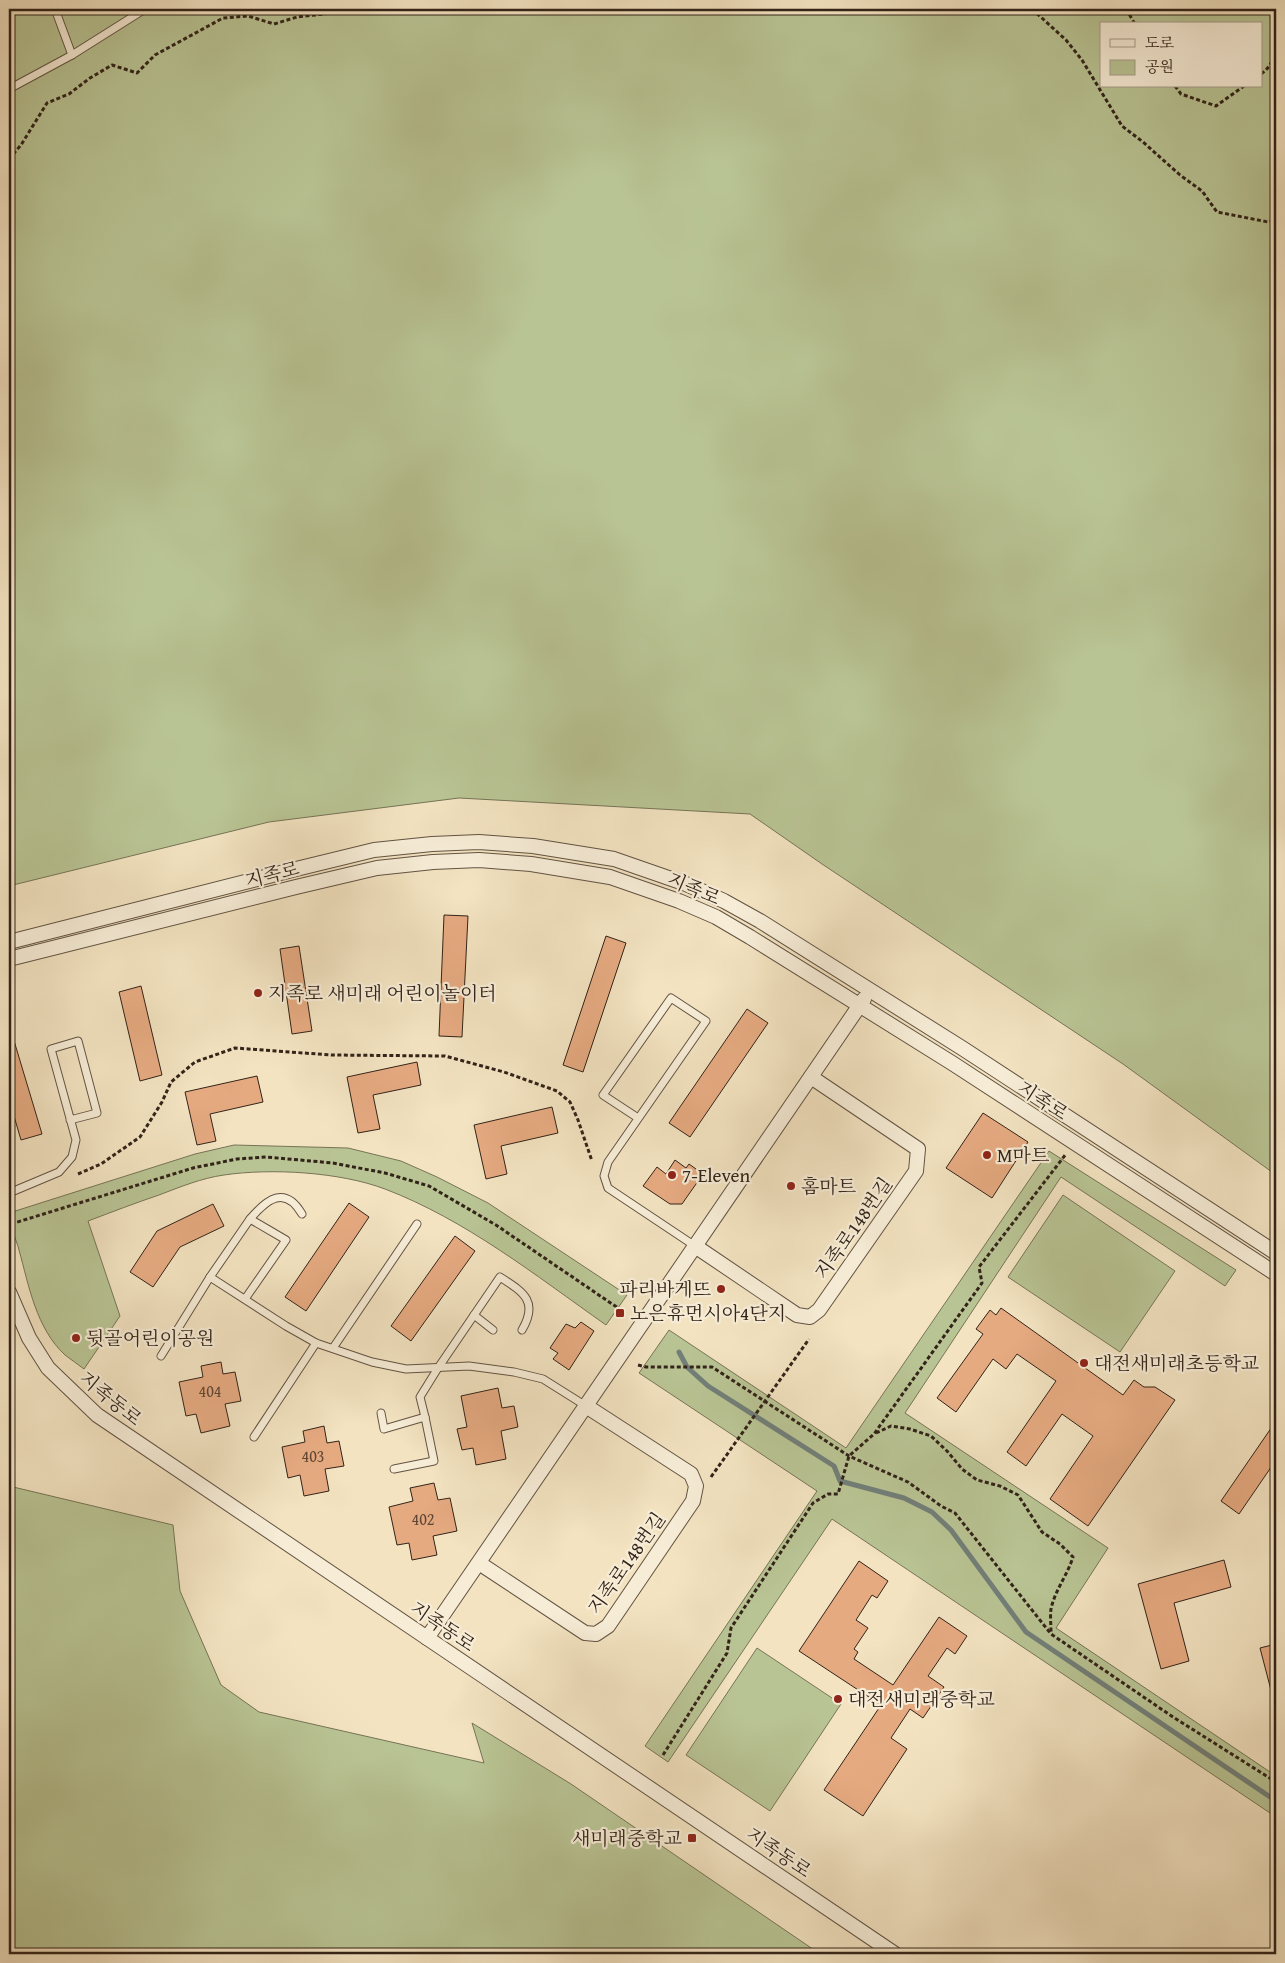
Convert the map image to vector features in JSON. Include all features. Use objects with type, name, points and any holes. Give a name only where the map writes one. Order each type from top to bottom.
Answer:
[{"type":"street","name":"지족로","points":[[9,942],[374,850],[432,844],[479,842],[533,846],[614,859],[686,884],[724,901],[760,922],[962,1048],[1276,1253]]},
{"type":"street","name":"지족로","points":[[9,959],[377,868],[433,862],[479,860],[531,864],[610,877],[680,901],[716,917],[742,932],[952,1062],[1276,1274]]},
{"type":"street","points":[[428,1638],[870,990]]},
{"type":"street","name":"지족로148번길","points":[[695,1246],[797,1315],[810,1317],[819,1310],[916,1172],[918,1149],[811,1077]]},
{"type":"street","name":"지족동로","points":[[9,1292],[29,1338],[48,1368],[97,1415],[895,1954]]},
{"type":"street","name":"지족로148번길","points":[[479,1563],[585,1633],[596,1634],[608,1626],[693,1501],[696,1486],[691,1474],[586,1406]]},
{"type":"lane","points":[[55,9],[72,55]]},
{"type":"lane","points":[[9,89],[72,55],[145,9]]},
{"type":"lane","points":[[638,1118],[603,1095],[671,998],[706,1022],[608,1162],[604,1176],[608,1188],[695,1246]]},
{"type":"lane","points":[[9,1193],[59,1172],[72,1157],[76,1140],[70,1120],[51,1049],[78,1041],[97,1113],[70,1120]]},
{"type":"lane","points":[[160,1356],[210,1276],[261,1206],[273,1198],[284,1198],[296,1203],[302,1214]]},
{"type":"lane","points":[[245,1299],[286,1240],[250,1219]]},
{"type":"lane","points":[[333,1348],[417,1224]]},
{"type":"lane","points":[[210,1276],[286,1326],[316,1343],[372,1362],[406,1369],[469,1366],[514,1372],[543,1379],[586,1406]]},
{"type":"lane","points":[[394,1469],[434,1461],[420,1397],[500,1277],[523,1292],[529,1306],[529,1317],[522,1330]]},
{"type":"lane","points":[[474,1316],[493,1330]]},
{"type":"lane","points":[[254,1437],[316,1343]]},
{"type":"lane","points":[[381,1413],[384,1429],[425,1417]]},
{"type":"path","points":[[9,159],[21,145],[47,103],[69,94],[90,78],[112,65],[137,73],[155,55],[223,18],[248,16],[274,24],[297,17],[324,14],[344,9]]},
{"type":"path","points":[[1032,9],[1066,40],[1082,60],[1122,126],[1202,191],[1217,212],[1268,222],[1276,220]]},
{"type":"path","points":[[1127,9],[1134,22]]},
{"type":"path","points":[[1262,73],[1270,68],[1276,49],[1270,9]]},
{"type":"path","points":[[1177,88],[1181,94],[1216,106],[1241,88]]},
{"type":"path","points":[[78,1174],[100,1164],[140,1137],[162,1102],[171,1082],[195,1062],[235,1048],[331,1055],[445,1056],[504,1072],[557,1091],[570,1102],[592,1161]]},
{"type":"path","points":[[662,1755],[727,1653],[731,1628],[812,1503],[828,1494],[838,1494],[846,1472],[849,1456],[874,1434],[982,1283],[979,1267],[1068,1151]]},
{"type":"path","points":[[11,1224],[193,1168],[237,1159],[266,1157],[333,1162],[385,1173],[429,1186],[496,1225],[618,1308]]},
{"type":"path","points":[[711,1477],[809,1339]]},
{"type":"path","points":[[638,1365],[676,1368],[712,1367],[849,1456],[908,1482],[940,1506],[955,1513],[1051,1634],[1173,1717],[1276,1782]]},
{"type":"path","points":[[874,1434],[891,1426],[910,1429],[931,1436],[962,1469],[977,1480],[1000,1486],[1018,1495],[1042,1532],[1060,1544],[1073,1556],[1069,1570],[1059,1587],[1051,1609],[1051,1634]]},
{"type":"green space","points":[[9,9],[1276,9],[1276,1175],[1123,1064],[750,814],[459,798],[269,822],[9,886]]},
{"type":"green space","points":[[234,1145],[348,1148],[401,1161],[488,1203],[627,1295],[606,1325],[472,1232],[444,1216],[385,1189],[367,1183],[327,1175],[305,1173],[263,1172],[224,1175],[191,1183],[88,1221],[120,1316],[84,1369],[65,1355],[55,1344],[40,1319],[30,1292],[18,1245],[11,1227],[9,1213],[195,1154]]},
{"type":"green space","points":[[1049,1151],[1236,1270],[1225,1286],[1061,1177],[905,1413],[1108,1548],[1056,1628],[1276,1776],[1276,1817],[832,1519],[668,1762],[645,1746],[817,1491],[639,1373],[669,1330],[846,1448]]},
{"type":"green space","points":[[1063,1195],[1175,1271],[1120,1352],[1008,1277]]},
{"type":"green space","points":[[9,1486],[173,1525],[180,1591],[221,1685],[259,1712],[484,1763],[472,1723],[571,1784],[820,1954],[9,1954]]},
{"type":"green space","points":[[757,1648],[841,1704],[770,1811],[686,1755]]},
{"type":"building","points":[[444,915],[468,916],[462,1037],[439,1036]]},
{"type":"building","points":[[606,936],[626,943],[583,1072],[563,1065]]},
{"type":"building","points":[[299,946],[312,1031],[292,1034],[280,949]]},
{"type":"building","points":[[141,986],[162,1075],[140,1081],[119,992]]},
{"type":"building","points":[[747,1009],[768,1023],[690,1137],[669,1123]]},
{"type":"building","points":[[12,1034],[42,1134],[21,1140],[9,1099],[9,1035]]},
{"type":"building","points":[[417,1062],[421,1085],[373,1095],[380,1129],[358,1133],[347,1077]]},
{"type":"building","points":[[257,1076],[263,1102],[210,1114],[216,1141],[197,1145],[185,1092]]},
{"type":"building","points":[[552,1107],[558,1133],[501,1146],[507,1174],[486,1179],[474,1125]]},
{"type":"building","name":"M마트","points":[[983,1113],[1028,1142],[992,1198],[946,1168]]},
{"type":"building","points":[[675,1160],[686,1168],[689,1164],[703,1174],[682,1204],[670,1204],[643,1186],[657,1167],[666,1174]]},
{"type":"building","points":[[349,1203],[369,1217],[306,1311],[285,1297]]},
{"type":"building","points":[[213,1204],[224,1226],[180,1247],[153,1287],[130,1272],[157,1231]]},
{"type":"building","points":[[455,1236],[475,1251],[411,1341],[391,1326]]},
{"type":"building","points":[[1001,1308],[1123,1395],[1134,1380],[1144,1387],[1155,1387],[1175,1400],[1088,1526],[1050,1499],[1093,1436],[1062,1414],[1026,1466],[1007,1452],[1056,1381],[1017,1354],[1006,1369],[993,1359],[956,1412],[937,1398],[983,1334],[976,1329],[990,1310],[996,1315]]},
{"type":"building","points":[[581,1322],[594,1331],[569,1370],[553,1359],[558,1353],[550,1348],[566,1324],[575,1328]]},
{"type":"building","points":[[221,1362],[223,1374],[235,1372],[241,1401],[225,1404],[230,1426],[201,1433],[196,1414],[186,1416],[179,1382],[203,1377],[201,1366]]},
{"type":"building","points":[[498,1388],[502,1408],[514,1406],[518,1427],[501,1431],[506,1459],[476,1465],[473,1448],[462,1450],[457,1429],[467,1427],[461,1396]]},
{"type":"building","points":[[1276,1421],[1276,1460],[1239,1514],[1221,1501]]},
{"type":"building","points":[[324,1426],[327,1443],[339,1441],[344,1466],[325,1469],[329,1491],[304,1496],[300,1475],[288,1478],[282,1447],[305,1442],[303,1431]]},
{"type":"building","points":[[434,1483],[438,1500],[450,1498],[457,1531],[433,1536],[437,1555],[412,1560],[409,1543],[397,1545],[389,1507],[413,1501],[410,1488]]},
{"type":"building","points":[[1224,1560],[1231,1587],[1174,1603],[1189,1661],[1161,1669],[1138,1584]]},
{"type":"building","points":[[859,1561],[888,1581],[877,1598],[872,1595],[856,1620],[868,1628],[854,1649],[858,1652],[854,1659],[893,1685],[939,1617],[967,1636],[955,1654],[947,1648],[928,1676],[944,1687],[923,1718],[910,1709],[891,1738],[907,1749],[863,1816],[824,1790],[881,1705],[799,1651]]},
{"type":"building","points":[[1276,1644],[1276,1694],[1272,1694],[1260,1648]]},
{"type":"waterway","points":[[679,1352],[687,1367],[708,1386],[834,1466],[840,1481],[904,1498],[932,1512],[951,1530],[1026,1632],[1276,1801]]},
{"type":"place","name":"지족로 새미래 어린이놀이터","points":[[258,993]]},
{"type":"place","name":"M마트","points":[[987,1155]]},
{"type":"place","name":"7-Eleven","points":[[672,1175]]},
{"type":"place","name":"홈마트","points":[[791,1186]]},
{"type":"place","name":"파리바게뜨","points":[[721,1289]]},
{"type":"place","name":"노은휴먼시아4단지","points":[[620,1313]]},
{"type":"place","name":"뒷골어린이공원","points":[[76,1338]]},
{"type":"place","name":"대전새미래초등학교","points":[[1084,1363]]},
{"type":"place","name":"대전새미래중학교","points":[[838,1699]]},
{"type":"place","name":"새미래중학교","points":[[692,1838]]}]
